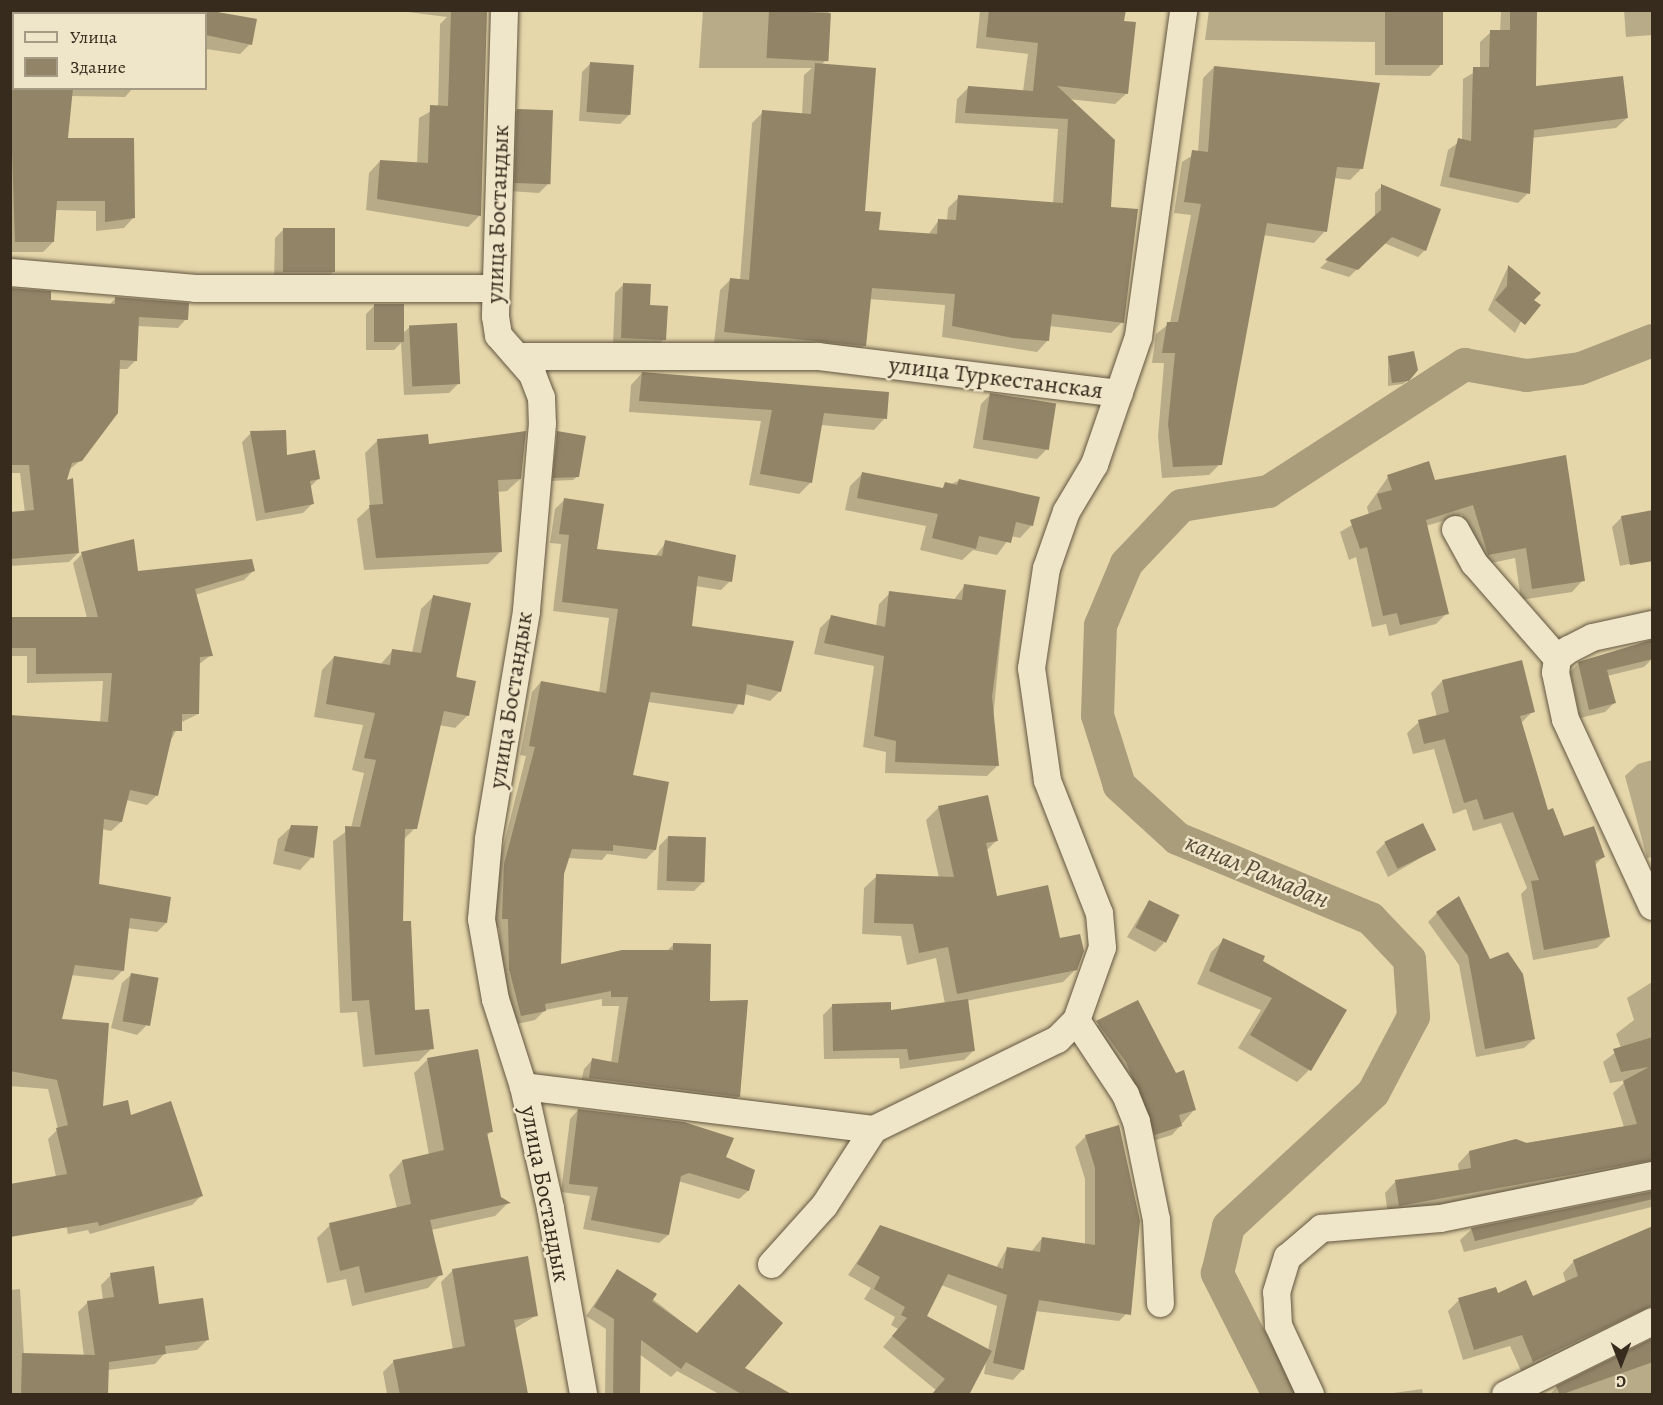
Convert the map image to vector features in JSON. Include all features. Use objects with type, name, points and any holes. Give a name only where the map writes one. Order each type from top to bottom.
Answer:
[{"type":"street","name":"улица Бостандык","points":[[504,10],[495,288],[498,336],[520,356],[541,397],[542,423],[526,611],[488,839],[481,919],[495,999],[523,1086],[583,1395]]},
{"type":"street","name":"улица Туркестанская","points":[[520,356],[818,356],[1119,393],[1138,336],[1183,10]]},
{"type":"street","points":[[10,272],[195,288],[495,288]]},
{"type":"street","points":[[771,1264],[824,1205],[873,1129],[1057,1039],[1076,1020],[1102,947],[1099,913],[1047,780],[1031,668],[1046,568],[1119,393]]},
{"type":"street","points":[[1455,529],[1474,563],[1557,658],[1555,692],[1565,719],[1653,906]]},
{"type":"street","points":[[1557,658],[1592,637],[1653,624]]},
{"type":"street","points":[[1076,1020],[1125,1094],[1136,1121],[1156,1219],[1160,1303]]},
{"type":"street","points":[[523,1086],[873,1129]]},
{"type":"street","points":[[1310,1395],[1278,1325],[1276,1292],[1287,1257],[1321,1228],[1440,1218],[1653,1175]]},
{"type":"street","points":[[1504,1395],[1653,1321]]},
{"type":"building","points":[[206,10],[257,19],[252,45],[207,35]]},
{"type":"building","points":[[769,10],[831,13],[828,61],[766,58]]},
{"type":"building","points":[[989,10],[1126,10],[1124,21],[1136,22],[1128,94],[1057,86],[1115,140],[1111,207],[1138,209],[1124,323],[1052,314],[1049,341],[1013,338],[952,326],[955,294],[872,288],[866,346],[724,332],[730,278],[749,280],[762,110],[811,114],[815,63],[876,68],[865,211],[881,212],[879,230],[937,234],[938,219],[956,220],[958,195],[1063,203],[1068,119],[965,113],[968,86],[1033,91],[1038,43],[986,37]]},
{"type":"building","points":[[1385,10],[1443,10],[1443,65],[1385,65]]},
{"type":"building","points":[[1510,10],[1537,10],[1536,86],[1623,76],[1628,118],[1534,130],[1530,194],[1449,177],[1458,138],[1471,141],[1473,67],[1489,67],[1490,30],[1510,30]]},
{"type":"building","points":[[451,11],[487,12],[481,216],[377,199],[380,160],[428,163],[430,105],[448,106]]},
{"type":"building","points":[[590,62],[634,65],[630,115],[587,112]]},
{"type":"building","points":[[1214,66],[1380,83],[1363,169],[1337,167],[1327,232],[1267,223],[1222,465],[1173,467],[1168,424],[1175,353],[1162,353],[1167,322],[1178,322],[1201,204],[1184,202],[1192,150],[1208,152]]},
{"type":"building","points":[[10,88],[12,90],[73,90],[68,138],[134,138],[135,218],[105,222],[105,201],[57,201],[54,242],[15,242]]},
{"type":"building","points":[[517,109],[553,110],[550,184],[514,183]]},
{"type":"building","points":[[1381,184],[1441,209],[1426,251],[1392,237],[1358,270],[1325,260],[1381,210]]},
{"type":"building","points":[[283,228],[335,228],[335,272],[283,272]]},
{"type":"building","points":[[1508,265],[1541,293],[1534,300],[1541,305],[1525,325],[1495,300],[1507,286]]},
{"type":"building","points":[[623,283],[651,284],[650,305],[668,306],[666,340],[621,338]]},
{"type":"building","points":[[10,288],[51,291],[51,300],[115,304],[115,297],[189,303],[188,320],[139,317],[137,361],[120,360],[118,413],[82,461],[72,463],[67,480],[73,478],[79,553],[10,559],[10,512],[34,510],[29,465],[10,465]]},
{"type":"building","points":[[374,304],[404,304],[404,342],[374,342]]},
{"type":"building","points":[[457,323],[460,384],[412,386],[409,326]]},
{"type":"building","points":[[1414,351],[1418,370],[1409,381],[1392,383],[1388,356]]},
{"type":"building","points":[[642,372],[889,392],[887,419],[824,413],[812,483],[760,474],[772,410],[639,401]]},
{"type":"building","points":[[990,393],[1056,403],[1049,450],[983,439]]},
{"type":"building","points":[[286,430],[287,455],[315,450],[320,479],[310,481],[314,504],[265,513],[250,431]]},
{"type":"building","points":[[526,431],[521,479],[498,480],[502,552],[376,558],[369,505],[383,504],[377,439],[428,434],[429,444]]},
{"type":"building","points":[[557,431],[586,436],[579,477],[553,478]]},
{"type":"building","points":[[1566,455],[1585,581],[1532,589],[1526,548],[1488,555],[1473,505],[1426,520],[1449,614],[1400,625],[1397,613],[1383,616],[1367,547],[1360,549],[1350,520],[1382,509],[1377,494],[1392,490],[1387,475],[1429,461],[1435,480]]},
{"type":"building","points":[[862,472],[943,488],[945,482],[957,485],[959,479],[1040,497],[1033,526],[1016,522],[1011,543],[979,536],[976,549],[932,538],[938,514],[857,498]]},
{"type":"building","points":[[564,498],[604,504],[597,549],[662,556],[665,540],[736,555],[732,582],[698,576],[692,626],[794,641],[781,692],[747,684],[744,705],[651,692],[633,775],[669,782],[656,850],[613,845],[613,851],[572,849],[564,874],[561,964],[622,950],[673,950],[673,943],[711,944],[710,1001],[748,1000],[740,1097],[589,1078],[592,1058],[618,1063],[628,997],[611,997],[611,991],[545,1004],[546,1011],[521,1016],[509,969],[508,919],[502,919],[504,864],[535,747],[529,746],[541,681],[606,693],[618,609],[562,602],[569,535],[559,534]]},
{"type":"building","points":[[1653,510],[1653,561],[1630,565],[1621,516]]},
{"type":"building","points":[[134,539],[138,571],[252,559],[255,571],[195,589],[213,656],[200,657],[199,714],[182,714],[182,731],[173,731],[158,796],[130,790],[122,822],[104,819],[99,884],[171,897],[167,923],[130,918],[124,971],[75,965],[62,1019],[109,1023],[103,1106],[128,1100],[131,1115],[171,1101],[203,1196],[99,1226],[98,1222],[10,1237],[10,1184],[67,1174],[56,1128],[68,1125],[57,1080],[10,1071],[10,715],[108,722],[112,673],[36,674],[36,648],[10,648],[10,617],[98,617],[81,552]]},
{"type":"building","points":[[964,584],[1006,590],[992,697],[999,766],[895,762],[896,741],[874,736],[884,656],[824,643],[831,615],[885,627],[889,591],[962,600]]},
{"type":"building","points":[[433,595],[471,603],[456,677],[476,681],[469,716],[444,711],[417,829],[405,829],[403,921],[411,921],[415,1010],[429,1009],[434,1049],[375,1055],[369,1000],[352,1001],[345,826],[360,827],[376,760],[364,758],[375,713],[326,704],[334,656],[390,665],[392,649],[421,653]]},
{"type":"building","points":[[1651,640],[1653,659],[1607,670],[1616,703],[1589,710],[1578,662]]},
{"type":"building","points":[[1522,660],[1535,712],[1520,716],[1548,810],[1553,808],[1564,836],[1594,826],[1605,857],[1595,861],[1610,937],[1544,950],[1531,881],[1539,880],[1513,812],[1484,820],[1477,799],[1464,803],[1445,739],[1424,744],[1418,720],[1449,712],[1442,680]]},
{"type":"building","points":[[988,795],[998,841],[986,843],[997,896],[1048,885],[1060,938],[1080,934],[1084,951],[1077,970],[957,994],[948,947],[919,953],[913,924],[874,923],[876,874],[954,877],[938,806]]},
{"type":"building","points":[[1423,823],[1436,850],[1398,869],[1384,842]]},
{"type":"building","points":[[291,825],[318,826],[314,858],[284,851]]},
{"type":"building","points":[[668,836],[706,837],[704,882],[666,881]]},
{"type":"building","points":[[1459,896],[1490,959],[1508,952],[1523,974],[1535,1039],[1485,1049],[1468,956],[1436,912]]},
{"type":"building","points":[[1149,900],[1180,915],[1166,943],[1135,928]]},
{"type":"building","points":[[1223,938],[1265,956],[1263,961],[1347,1010],[1311,1071],[1250,1035],[1272,998],[1209,971]]},
{"type":"building","points":[[131,973],[159,978],[150,1026],[122,1021]]},
{"type":"building","points":[[968,999],[975,1051],[909,1060],[907,1049],[833,1051],[832,1004],[891,1002],[891,1010]]},
{"type":"building","points":[[1138,1000],[1176,1073],[1184,1070],[1196,1110],[1179,1115],[1182,1126],[1155,1135],[1126,1062],[1096,1021]]},
{"type":"building","points":[[1653,1037],[1653,1160],[1399,1206],[1395,1180],[1471,1168],[1469,1151],[1516,1139],[1527,1143],[1637,1124],[1623,1081],[1649,1067],[1621,1072],[1613,1049]]},
{"type":"building","points":[[478,1049],[493,1132],[487,1133],[501,1197],[511,1203],[430,1220],[443,1275],[365,1293],[359,1266],[340,1271],[329,1223],[411,1204],[402,1160],[444,1150],[427,1058]]},
{"type":"building","points":[[578,1109],[684,1122],[734,1138],[726,1157],[755,1170],[749,1191],[689,1173],[681,1176],[669,1235],[591,1220],[598,1187],[569,1184]]},
{"type":"building","points":[[1119,1125],[1140,1221],[1131,1315],[1039,1300],[1024,1370],[993,1363],[1007,1295],[948,1274],[927,1316],[992,1351],[969,1395],[931,1395],[945,1379],[892,1336],[907,1318],[901,1315],[905,1307],[874,1289],[880,1277],[857,1264],[880,1225],[1003,1269],[1007,1247],[1040,1252],[1042,1237],[1095,1245],[1095,1168],[1085,1135]]},
{"type":"building","points":[[1653,1191],[1653,1199],[1475,1241],[1471,1228]]},
{"type":"building","points":[[1653,1226],[1653,1305],[1533,1362],[1522,1335],[1474,1350],[1458,1298],[1496,1287],[1498,1293],[1526,1280],[1533,1296],[1578,1276],[1573,1260]]},
{"type":"building","points":[[528,1256],[538,1316],[514,1320],[528,1394],[400,1395],[393,1360],[465,1346],[452,1269]]},
{"type":"building","points":[[154,1266],[159,1304],[203,1298],[209,1340],[165,1346],[166,1354],[109,1362],[108,1395],[21,1395],[22,1353],[95,1355],[87,1301],[114,1297],[110,1273]]},
{"type":"building","points":[[617,1269],[657,1294],[652,1301],[697,1333],[739,1284],[783,1323],[745,1368],[793,1395],[743,1395],[686,1362],[681,1369],[641,1340],[640,1395],[613,1395],[614,1319],[594,1307]]},
{"type":"building","points":[[1653,1338],[1653,1362],[1560,1395],[1556,1386]]},
{"type":"waterway","name":"канал Рамадан","points":[[1278,1394],[1217,1273],[1228,1226],[1373,1092],[1413,1016],[1409,959],[1370,918],[1177,838],[1119,785],[1097,715],[1100,625],[1126,563],[1181,505],[1268,491],[1464,364],[1526,375],[1580,368],[1652,340]]}]
